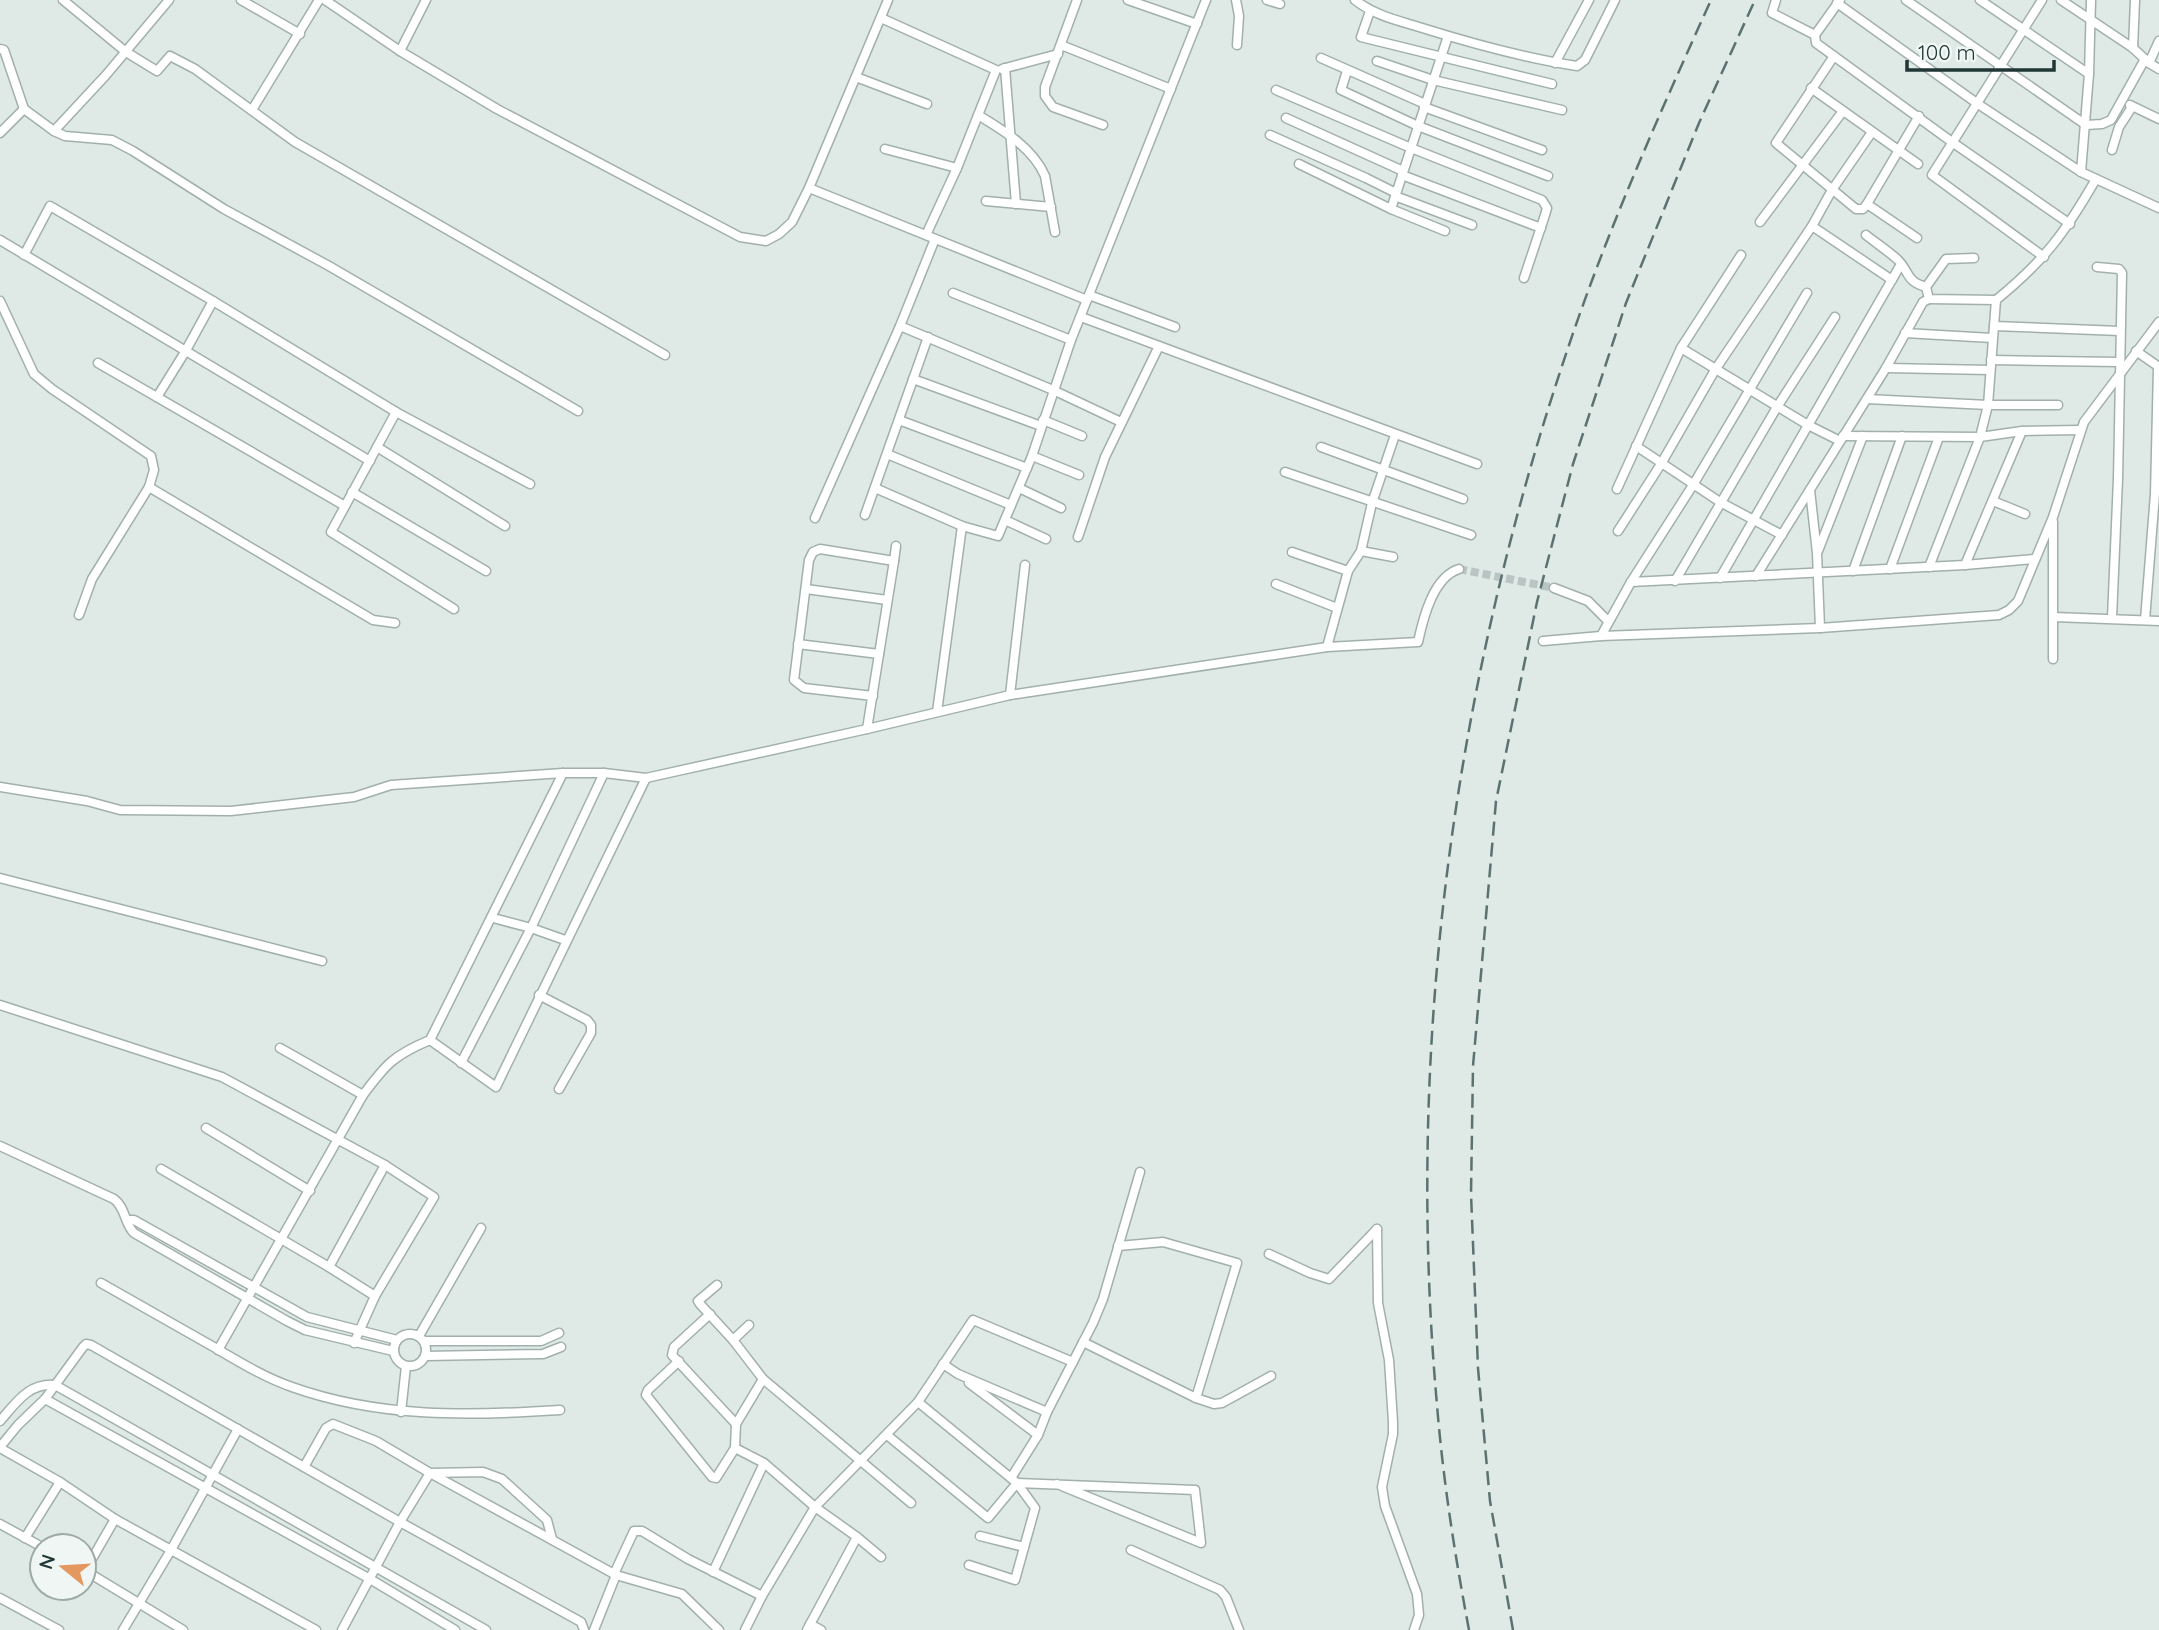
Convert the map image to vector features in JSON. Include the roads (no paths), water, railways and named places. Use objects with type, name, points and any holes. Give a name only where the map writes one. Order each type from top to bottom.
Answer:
[{"type":"street","points":[[63,0],[125,51],[157,71],[170,56],[195,69],[295,142],[665,355]]},
{"type":"street","points":[[54,131],[169,0]]},
{"type":"street","points":[[241,0],[300,33]]},
{"type":"street","points":[[252,110],[322,0],[497,109],[740,237],[766,241],[792,222],[809,188],[888,0]]},
{"type":"street","points":[[400,51],[426,0]]},
{"type":"street","points":[[1077,0],[1045,87],[1045,96],[1053,107],[1103,125]]},
{"type":"street","points":[[1128,0],[1197,24]]},
{"type":"street","points":[[875,488],[962,526],[998,536],[1032,456],[1071,340],[1206,0]]},
{"type":"street","points":[[1236,0],[1239,16],[1237,45]]},
{"type":"street","points":[[1268,0],[1280,4]]},
{"type":"street","points":[[1355,0],[1370,11],[1448,36],[1577,66],[1585,60],[1615,0]]},
{"type":"street","points":[[1556,63],[1589,0]]},
{"type":"street","points":[[1776,0],[1772,13],[1815,35]]},
{"type":"street","points":[[1906,0],[2086,125],[2107,123],[2159,41]]},
{"type":"street","points":[[1980,0],[2090,74]]},
{"type":"street","points":[[2042,0],[1932,175],[2044,257]]},
{"type":"street","points":[[2061,0],[2133,48],[2159,69]]},
{"type":"street","points":[[2081,172],[2090,74],[2091,0]]},
{"type":"street","points":[[2133,48],[2135,0]]},
{"type":"street","points":[[2070,224],[1816,43],[1815,35],[1839,2],[1978,104],[2081,172],[2159,208]]},
{"type":"street","points":[[1370,11],[1361,37],[1552,84]]},
{"type":"street","points":[[881,18],[996,70],[1059,50],[1171,89]]},
{"type":"street","points":[[1391,209],[1448,36]]},
{"type":"street","points":[[0,49],[4,50],[24,109],[54,131],[65,135],[112,140],[133,151],[224,209],[330,266],[578,411]]},
{"type":"street","points":[[1834,56],[1776,140],[1777,146],[1859,210],[1867,204],[1919,116]]},
{"type":"street","points":[[1321,58],[1425,105],[1542,150]]},
{"type":"street","points":[[1377,61],[1433,80],[1562,110]]},
{"type":"street","points":[[1005,68],[1016,204]]},
{"type":"street","points":[[815,518],[901,326],[930,237],[996,70]]},
{"type":"street","points":[[1347,71],[1341,90],[1418,126],[1548,176]]},
{"type":"street","points":[[856,77],[927,104]]},
{"type":"street","points":[[1811,88],[1918,164]]},
{"type":"street","points":[[1276,90],[1542,200],[1547,208],[1524,278]]},
{"type":"street","points":[[2122,100],[2159,119]]},
{"type":"street","points":[[2112,150],[2119,127],[2132,107]]},
{"type":"street","points":[[0,133],[24,109]]},
{"type":"street","points":[[1760,222],[1843,111]]},
{"type":"street","points":[[978,115],[1012,136],[1041,167],[1055,232]]},
{"type":"street","points":[[1286,118],[1403,173],[1541,228]]},
{"type":"street","points":[[1618,531],[1661,464],[1715,370],[1872,132]]},
{"type":"street","points":[[1270,135],[1366,178],[1395,195],[1472,225]]},
{"type":"street","points":[[886,149],[957,168]]},
{"type":"street","points":[[1299,164],[1391,209],[1445,231]]},
{"type":"street","points":[[1756,576],[1886,368],[1923,302],[1929,299],[1996,300],[2044,257],[2070,224],[2096,179]]},
{"type":"street","points":[[809,188],[930,237],[1175,327]]},
{"type":"street","points":[[986,201],[1051,207]]},
{"type":"street","points":[[1867,204],[1917,238]]},
{"type":"street","points":[[24,255],[50,206],[396,412],[530,484]]},
{"type":"street","points":[[1812,226],[1892,280]]},
{"type":"street","points":[[1866,235],[1901,264],[1911,280],[1926,287]]},
{"type":"street","points":[[0,240],[370,461]]},
{"type":"street","points":[[1617,489],[1681,348],[1741,256]]},
{"type":"street","points":[[1926,287],[1947,259],[1974,258]]},
{"type":"street","points":[[1720,578],[1901,264]]},
{"type":"street","points":[[2097,267],[2122,271],[2112,618]]},
{"type":"street","points":[[1926,287],[1929,299]]},
{"type":"street","points":[[953,293],[1071,340]]},
{"type":"street","points":[[1601,636],[1807,293]]},
{"type":"street","points":[[1929,567],[1980,437],[1989,405],[1996,300]]},
{"type":"street","points":[[0,301],[34,374],[151,456],[154,470],[149,487],[92,579],[79,615]]},
{"type":"street","points":[[157,397],[213,301]]},
{"type":"street","points":[[1081,317],[1477,464]]},
{"type":"street","points":[[1675,581],[1777,407],[1835,317]]},
{"type":"street","points":[[1543,641],[1601,636],[1820,628],[1999,615],[2009,610],[2018,601],[2053,517],[2080,430],[2119,373],[2159,322]]},
{"type":"street","points":[[901,326],[1053,390],[1121,422]]},
{"type":"street","points":[[1994,326],[2120,331]]},
{"type":"street","points":[[1905,333],[1992,338]]},
{"type":"street","points":[[865,515],[928,337]]},
{"type":"street","points":[[1078,537],[1105,457],[1159,346]]},
{"type":"street","points":[[1681,348],[1808,425],[1842,439],[1863,436],[1980,437],[2080,430]]},
{"type":"street","points":[[2136,351],[2158,367],[2155,494],[2145,621]]},
{"type":"street","points":[[1991,360],[2119,362]]},
{"type":"street","points":[[98,363],[345,506]]},
{"type":"street","points":[[1886,368],[1990,370]]},
{"type":"street","points":[[913,379],[1082,436]]},
{"type":"street","points":[[1867,399],[1989,405],[2058,405]]},
{"type":"street","points":[[396,412],[331,532],[454,608]]},
{"type":"street","points":[[899,420],[1027,468]]},
{"type":"street","points":[[1965,565],[2022,432]]},
{"type":"street","points":[[1327,647],[1349,571],[1361,551],[1372,503],[1395,435]]},
{"type":"street","points":[[1817,553],[1863,436]]},
{"type":"street","points":[[1853,571],[1902,436]]},
{"type":"street","points":[[1890,569],[1938,437]]},
{"type":"street","points":[[377,446],[505,526]]},
{"type":"street","points":[[1636,446],[1720,502],[1782,535]]},
{"type":"street","points":[[1321,447],[1463,499]]},
{"type":"street","points":[[887,454],[1012,505]]},
{"type":"street","points":[[1032,456],[1079,475]]},
{"type":"street","points":[[1285,472],[1471,535]]},
{"type":"street","points":[[149,487],[373,620],[395,623]]},
{"type":"street","points":[[1018,488],[1061,508]]},
{"type":"street","points":[[1810,490],[1817,553],[1820,628]]},
{"type":"street","points":[[352,492],[486,571]]},
{"type":"street","points":[[1993,501],[2025,514]]},
{"type":"street","points":[[2053,517],[2053,659]]},
{"type":"street","points":[[1005,520],[1046,539]]},
{"type":"street","points":[[937,712],[962,526]]},
{"type":"street","points":[[867,729],[896,546]]},
{"type":"street","points":[[873,696],[798,685],[794,680],[810,560],[813,552],[820,549],[894,561]]},
{"type":"street","points":[[1361,551],[1393,557]]},
{"type":"street","points":[[1293,552],[1349,571]]},
{"type":"street","points":[[1631,582],[2035,559]]},
{"type":"street","points":[[1010,695],[1025,565]]},
{"type":"street","points":[[0,787],[87,801],[120,810],[231,811],[354,797],[391,785],[563,774],[604,773],[646,778],[1010,695],[1327,647],[1419,642],[1428,605],[1442,582],[1459,569]]},
{"type":"street","points":[[1276,584],[1337,608]]},
{"type":"street","points":[[1554,588],[1588,601],[1608,621]]},
{"type":"street","points":[[806,589],[887,600]]},
{"type":"street","points":[[2054,617],[2159,621]]},
{"type":"street","points":[[799,644],[879,654]]},
{"type":"street","points":[[461,1063],[531,928],[604,773]]},
{"type":"street","points":[[218,1350],[363,1095],[390,1061],[430,1040],[563,774]]},
{"type":"street","points":[[430,1040],[496,1087],[565,940],[646,778]]},
{"type":"street","points":[[0,878],[322,961]]},
{"type":"street","points":[[493,918],[565,940]]},
{"type":"street","points":[[539,995],[587,1020],[591,1025],[590,1033],[559,1089]]},
{"type":"street","points":[[0,1005],[222,1077],[384,1165],[434,1196],[375,1296],[354,1343]]},
{"type":"street","points":[[280,1048],[363,1095]]},
{"type":"street","points":[[206,1128],[310,1191]]},
{"type":"street","points":[[0,1146],[114,1199],[121,1204],[130,1228],[143,1238],[305,1330],[393,1352]]},
{"type":"street","points":[[329,1267],[384,1165]]},
{"type":"street","points":[[161,1169],[375,1296]]},
{"type":"street","points":[[887,1435],[988,1518],[1014,1480],[1038,1435],[1103,1299],[1140,1171]]},
{"type":"street","points":[[127,1220],[134,1220],[307,1317],[358,1331],[397,1339],[407,1334],[421,1339],[541,1341],[559,1333]]},
{"type":"street","points":[[425,1356],[421,1339],[481,1228]]},
{"type":"street","points":[[1269,1255],[1329,1279],[1377,1228],[1378,1303],[1389,1360],[1394,1422],[1382,1488],[1385,1506],[1417,1594],[1419,1615],[1414,1630]]},
{"type":"street","points":[[1118,1246],[1163,1242],[1237,1263],[1196,1398]]},
{"type":"street","points":[[101,1283],[266,1377],[293,1388],[401,1412],[478,1415],[560,1410]]},
{"type":"street","points":[[717,1285],[698,1301],[763,1379],[911,1503]]},
{"type":"street","points":[[710,1314],[671,1351],[736,1424]]},
{"type":"street","points":[[745,1630],[815,1507],[918,1402],[973,1320],[1073,1362]]},
{"type":"street","points":[[733,1340],[749,1325]]},
{"type":"street","points":[[397,1339],[393,1352],[397,1361],[406,1366],[414,1366],[425,1356],[543,1354],[561,1347]]},
{"type":"street","points":[[1083,1342],[1196,1398],[1214,1404],[1222,1403],[1271,1376]]},
{"type":"street","points":[[316,1630],[114,1519],[60,1482],[0,1447],[45,1399],[86,1344],[580,1622],[584,1630]]},
{"type":"street","points":[[680,1361],[648,1390],[648,1399],[712,1477],[716,1478],[735,1448],[736,1424],[763,1379]]},
{"type":"street","points":[[943,1364],[1038,1435]]},
{"type":"street","points":[[401,1412],[406,1366]]},
{"type":"street","points":[[958,1374],[1047,1412]]},
{"type":"street","points":[[0,1421],[26,1392],[36,1386],[55,1385],[486,1630]]},
{"type":"street","points":[[45,1399],[370,1579],[455,1630]]},
{"type":"street","points":[[918,1402],[1014,1480],[1035,1508],[1015,1580],[969,1565]]},
{"type":"street","points":[[304,1467],[326,1428],[332,1423],[376,1441],[615,1574],[682,1594],[719,1630]]},
{"type":"street","points":[[123,1630],[238,1429]]},
{"type":"street","points":[[735,1448],[764,1463],[815,1507],[881,1557]]},
{"type":"street","points":[[713,1572],[764,1463]]},
{"type":"street","points":[[342,1630],[430,1472]]},
{"type":"street","points":[[430,1472],[483,1472],[502,1479],[547,1520],[552,1539]]},
{"type":"street","points":[[1014,1480],[1057,1485],[1195,1490],[1202,1543],[1057,1485]]},
{"type":"street","points":[[25,1538],[60,1482]]},
{"type":"street","points":[[98,1547],[114,1519]]},
{"type":"street","points":[[0,1524],[28,1540]]},
{"type":"street","points":[[594,1630],[634,1531],[642,1531],[713,1572],[762,1596]]},
{"type":"street","points":[[980,1535],[1024,1548]]},
{"type":"street","points":[[821,1630],[808,1627],[857,1537]]},
{"type":"street","points":[[1131,1550],[1216,1587],[1226,1597],[1239,1630]]},
{"type":"street","points":[[98,1579],[183,1630]]},
{"type":"street","points":[[0,1598],[45,1626],[60,1630]]},
{"type":"tunnel","points":[[1459,569],[1554,588]]},
{"type":"railway","points":[[1469,1630],[1443,1461],[1429,1272],[1428,1138],[1434,1004],[1447,871],[1467,739],[1494,608],[1527,478],[1567,351],[1599,262],[1653,130],[1711,0]]},
{"type":"railway","points":[[1513,1630],[1490,1501],[1478,1368],[1471,1194],[1473,1066],[1496,801],[1537,602],[1573,464],[1626,303],[1699,123],[1755,0]]}]
